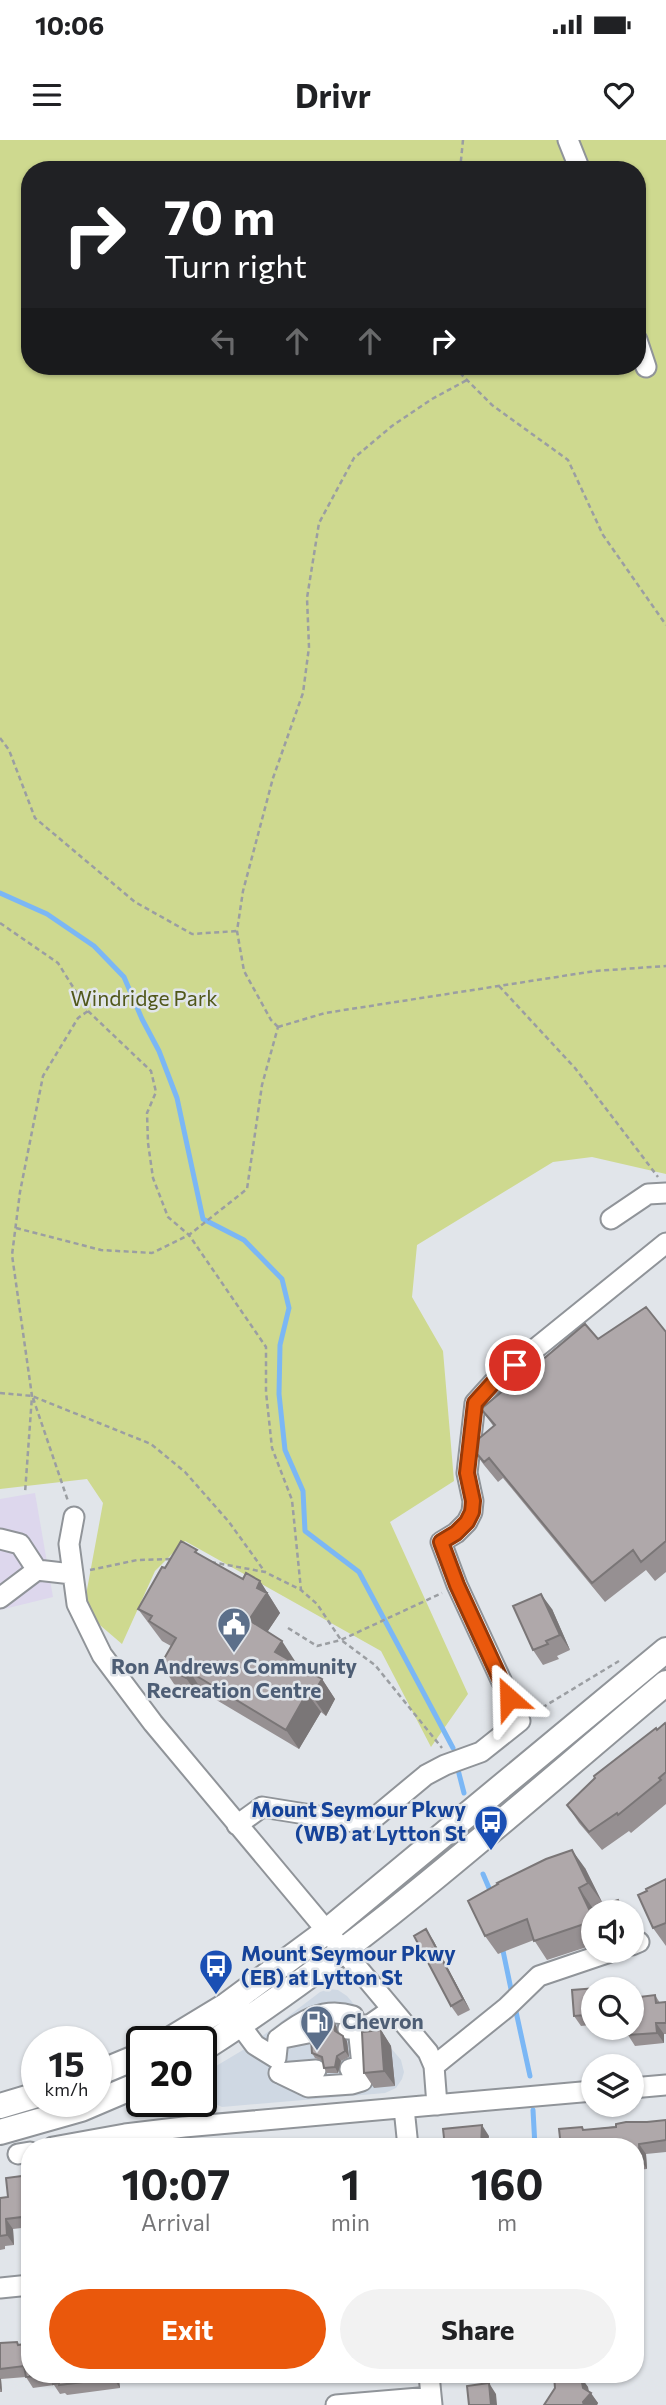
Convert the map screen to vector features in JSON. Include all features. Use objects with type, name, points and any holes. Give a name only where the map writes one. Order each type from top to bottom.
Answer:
[{"type":"main road","points":[[217,2040],[240,2025],[666,1650]]},
{"type":"main road","points":[[193,2026],[335,1940],[398,1907],[666,1683]]},
{"type":"main road","points":[[0,2132],[81,2109],[126,2090]]},
{"type":"main road","points":[[0,2106],[21,2100]]},
{"type":"street","points":[[568,140],[576,161]]},
{"type":"street","points":[[611,1219],[662,1185]]},
{"type":"street","points":[[237,1825],[262,1807],[367,1825],[426,1774],[481,1752],[520,1721],[457,1585],[441,1542],[456,1533],[472,1512],[473,1501],[467,1473],[475,1403],[494,1382],[666,1243]]},
{"type":"street","points":[[74,1517],[69,1544],[77,1604],[102,1655],[153,1723],[428,2052],[434,2066],[438,2105]]},
{"type":"street","points":[[0,1539],[20,1544],[37,1570]]},
{"type":"street","points":[[0,1598],[37,1570],[72,1574]]},
{"type":"street","points":[[434,2066],[506,2008],[539,1976],[581,1962]]},
{"type":"street","points":[[352,2028],[371,2024],[391,2010]]},
{"type":"street","points":[[342,2012],[353,2016],[356,2068],[362,2081],[308,2087],[278,2057],[300,2021],[313,2016],[342,2012]]},
{"type":"street","points":[[240,2025],[255,2045],[278,2057],[316,2070]]},
{"type":"street","points":[[278,2057],[313,2032]]},
{"type":"street","points":[[644,2087],[666,2085]]},
{"type":"street","points":[[103,2138],[184,2127],[581,2092]]},
{"type":"street","points":[[404,2108],[407,2138]]},
{"type":"street","points":[[0,2288],[21,2286]]},
{"type":"street","points":[[336,2405],[431,2401],[430,2383]]},
{"type":"path","points":[[461,161],[463,140]]},
{"type":"path","points":[[463,375],[492,405],[568,460],[603,535],[666,625]]},
{"type":"path","points":[[278,1027],[271,1020],[244,971],[237,931],[243,891],[273,778],[303,693],[309,647],[307,598],[319,523],[354,458],[392,426],[432,399],[467,380]]},
{"type":"path","points":[[0,738],[9,750],[35,818],[135,902],[192,934],[237,931]]},
{"type":"path","points":[[0,923],[58,963],[88,1011],[151,1071],[156,1091],[147,1114],[148,1143],[153,1178],[167,1217],[189,1235],[267,1347],[266,1392],[272,1448],[292,1500],[301,1590]]},
{"type":"path","points":[[278,1027],[325,1013],[595,971],[666,966]]},
{"type":"path","points":[[499,986],[575,1068],[662,1185]]},
{"type":"path","points":[[74,1517],[32,1396],[12,1255],[19,1192],[43,1076],[78,1017],[88,1011]]},
{"type":"path","points":[[15,1228],[101,1250],[152,1253],[189,1235],[247,1189],[262,1085],[278,1027]]},
{"type":"path","points":[[0,1393],[32,1396],[151,1444],[185,1472],[229,1522],[265,1572]]},
{"type":"path","points":[[25,1493],[32,1396]]},
{"type":"path","points":[[72,1574],[137,1560],[179,1559]]},
{"type":"path","points":[[202,1561],[265,1572],[301,1590],[317,1604],[341,1640],[375,1665],[453,1762]]},
{"type":"path","points":[[288,1628],[317,1646],[341,1640],[457,1585]]},
{"type":"path","points":[[520,1721],[622,1659]]},
{"type":"shaded area","points":[[35,1493],[53,1597],[0,1610],[0,1499]]},
{"type":"shaded area","name":"Chevron","points":[[338,1990],[347,1996],[401,2060],[404,2072],[396,2088],[385,2093],[222,2107],[217,2105],[217,2065],[248,2047],[320,1992]]},
{"type":"green space","name":"Windridge Park","points":[[0,140],[666,140],[666,1174],[592,1157],[553,1162],[417,1245],[412,1297],[443,1351],[454,1481],[390,1522],[468,1694],[431,1747],[381,1651],[185,1541],[155,1571],[122,1644],[94,1620],[86,1595],[103,1503],[87,1479],[0,1489]]},
{"type":"building","points":[[646,1307],[666,1332],[666,1541],[641,1562],[633,1550],[592,1583],[489,1458],[484,1462],[470,1446],[495,1425],[481,1409],[510,1385],[503,1377],[530,1360],[535,1366],[585,1324],[598,1339]]},
{"type":"building","name":"Ron Andrews Community Recreation Centre","points":[[181,1541],[243,1579],[246,1573],[260,1581],[257,1588],[267,1593],[249,1620],[282,1641],[275,1652],[322,1679],[312,1696],[307,1693],[286,1730],[190,1672],[186,1678],[161,1664],[176,1638],[149,1621],[152,1616],[138,1609],[162,1567],[165,1568]]},
{"type":"building","points":[[541,1594],[560,1635],[533,1650],[513,1606]]},
{"type":"building","points":[[665,1723],[666,1772],[659,1778],[661,1780],[618,1815],[617,1813],[589,1832],[567,1805],[594,1776]]},
{"type":"building","points":[[572,1850],[588,1883],[579,1888],[585,1900],[581,1900],[581,1925],[534,1941],[527,1919],[485,1936],[468,1901],[546,1859]]},
{"type":"building","points":[[666,1879],[666,1923],[653,1928],[644,1908],[644,1900],[640,1900],[638,1895],[647,1891],[646,1889]]},
{"type":"building","points":[[426,1929],[463,1999],[451,2006],[414,1936]]},
{"type":"building","points":[[581,1989],[581,2015],[574,2016],[572,1990]]},
{"type":"building","points":[[655,1995],[656,2003],[666,2002],[666,2023],[656,2023],[657,2033],[644,2034],[644,1996]]},
{"type":"building","points":[[333,2020],[335,2031],[343,2036],[345,2051],[337,2056],[335,2067],[324,2068],[322,2057],[312,2053],[311,2039],[321,2031],[320,2021]]},
{"type":"building","points":[[381,2030],[384,2071],[364,2073],[362,2032]]},
{"type":"building","points":[[666,2120],[666,2140],[644,2143],[644,2138],[560,2138],[559,2129],[582,2127],[583,2130],[616,2127],[616,2124],[626,2122]]},
{"type":"building","points":[[482,2125],[481,2138],[444,2138],[443,2129]]},
{"type":"building","points":[[21,2176],[21,2217],[6,2219],[7,2235],[0,2236],[0,2198],[8,2197],[6,2178]]},
{"type":"building","points":[[17,2342],[21,2344],[21,2366],[0,2369],[0,2343]]},
{"type":"building","points":[[489,2383],[491,2405],[469,2405],[467,2386]]},
{"type":"building","points":[[555,2383],[582,2383],[583,2388],[591,2393],[583,2402],[584,2405],[544,2405],[555,2388]]},
{"type":"waterway","points":[[0,893],[47,914],[94,946],[124,977],[159,1051],[177,1098],[203,1219],[244,1240],[282,1279],[289,1308],[280,1345],[279,1394],[285,1450],[303,1491],[305,1531],[359,1572],[453,1748]]},
{"type":"waterway","points":[[457,1766],[464,1793]]},
{"type":"waterway","points":[[483,1874],[492,1895]]},
{"type":"waterway","points":[[502,1946],[512,1994]]},
{"type":"waterway","points":[[515,2007],[530,2076]]},
{"type":"waterway","points":[[533,2110],[535,2138]]},
{"type":"place","name":"Ron Andrews Community Recreation Centre","points":[[234,1654]]},
{"type":"place","name":"Mount Seymour Pkwy (WB) at Lytton St","points":[[491,1852]]},
{"type":"place","name":"Mount Seymour Pkwy (EB) at Lytton St","points":[[216,1996]]},
{"type":"place","name":"Chevron","points":[[317,2052]]},
{"type":"route","points":[[509,1698],[457,1585],[441,1542],[456,1533],[472,1512],[473,1501],[467,1473],[475,1403],[494,1382],[515,1365]]}]
